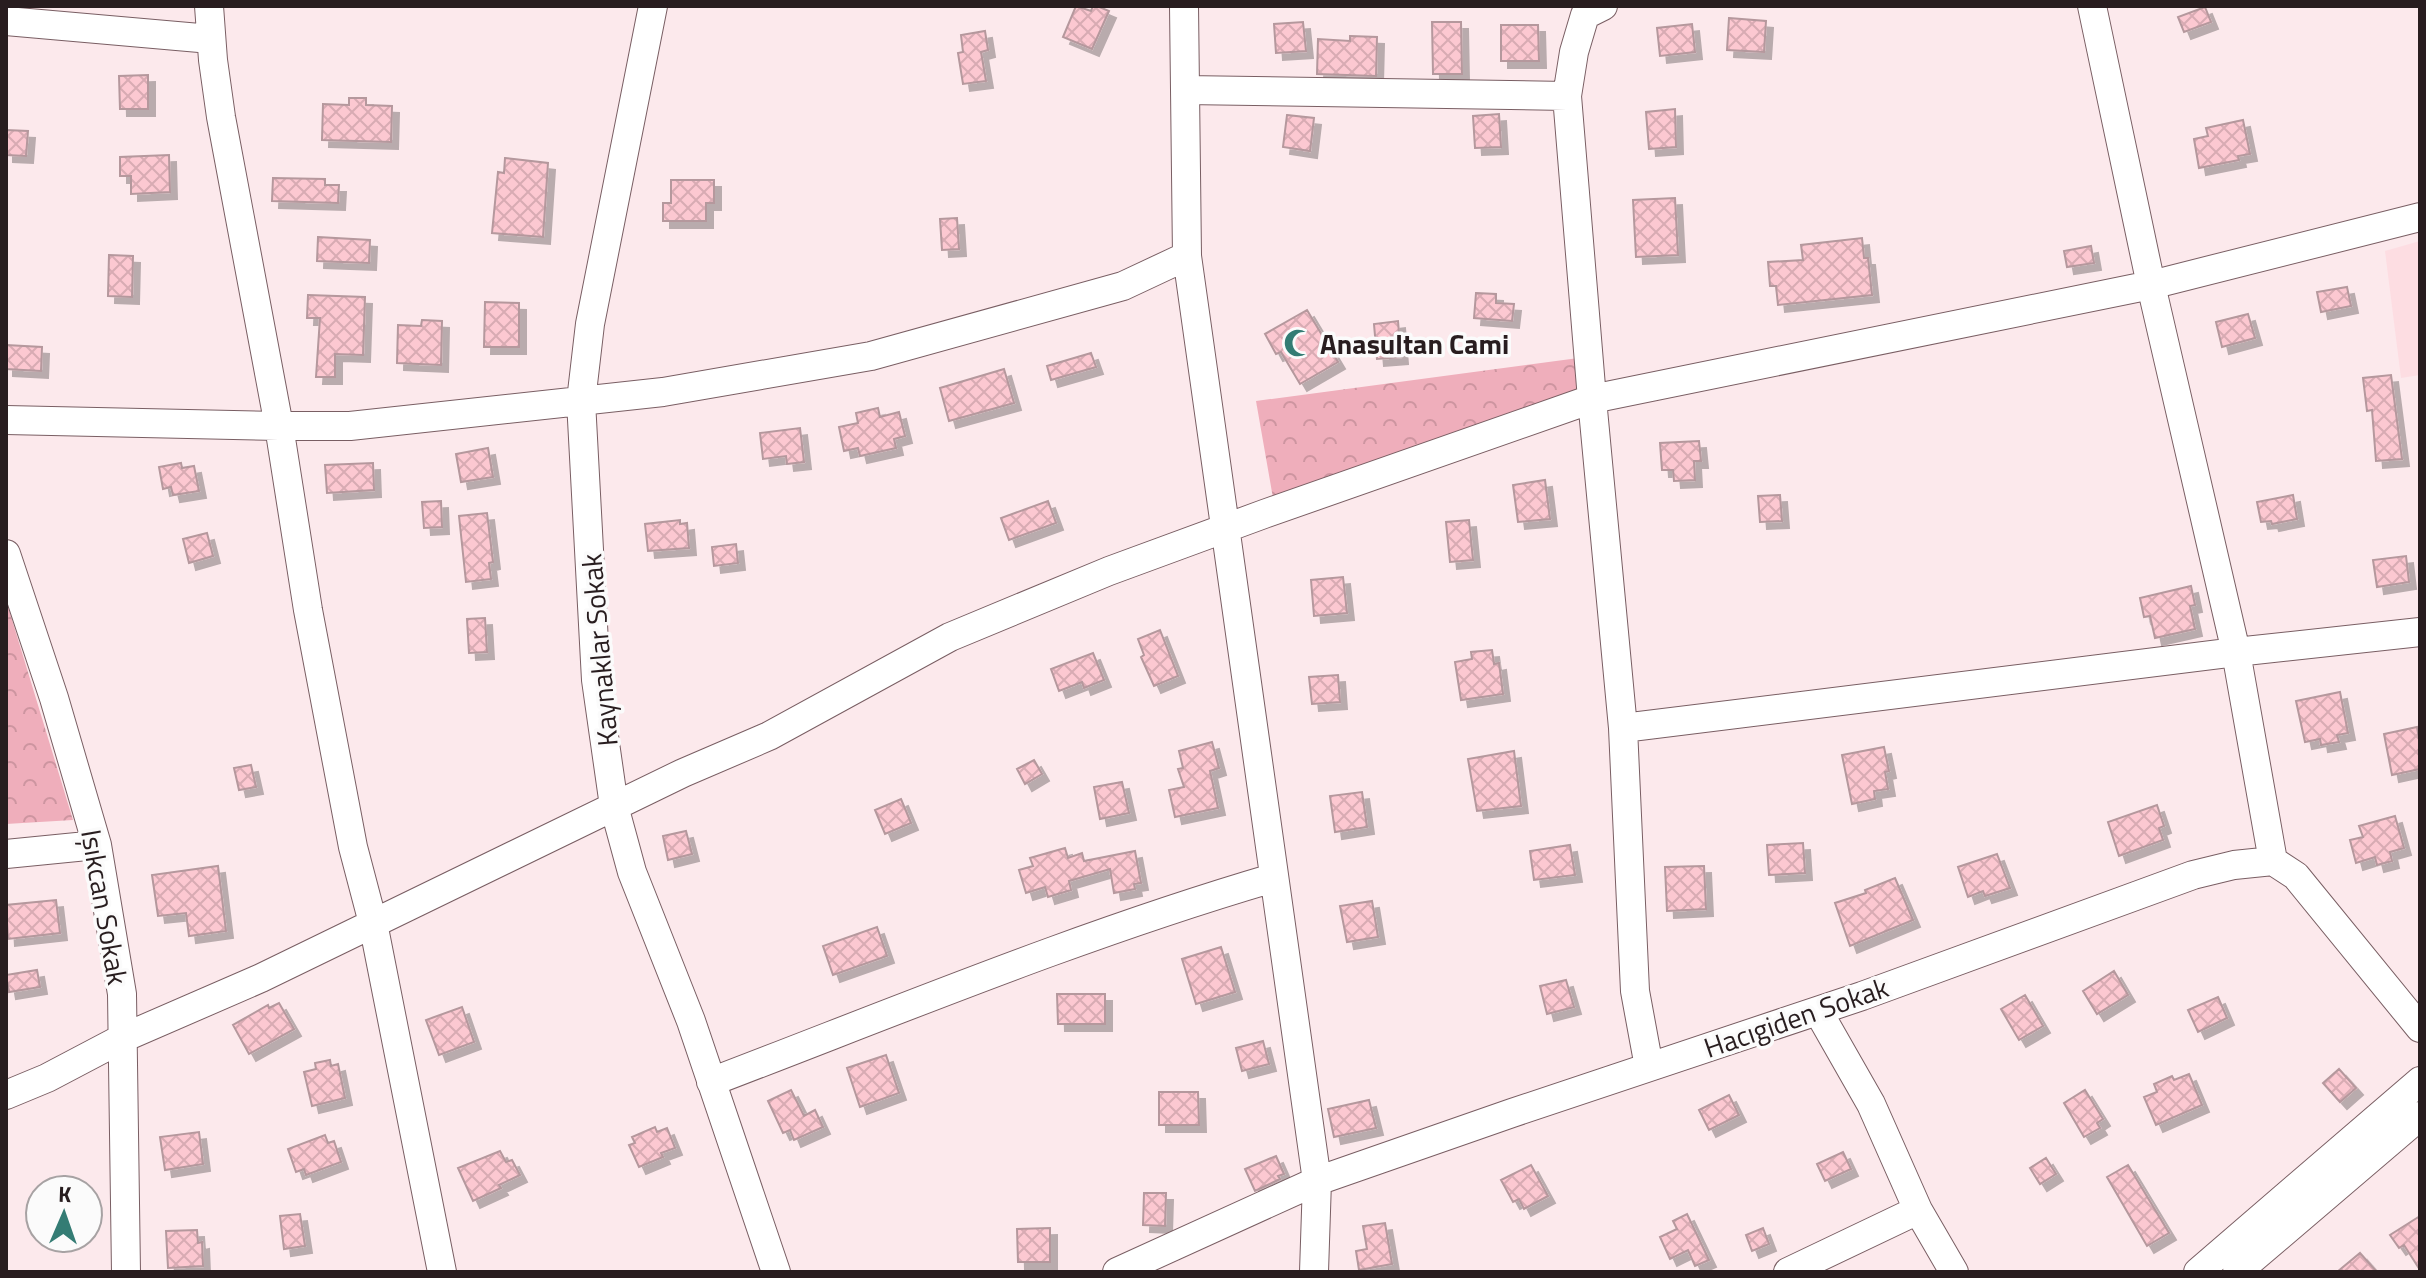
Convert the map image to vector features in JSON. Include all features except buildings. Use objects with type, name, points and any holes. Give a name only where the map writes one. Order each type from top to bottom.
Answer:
[{"type":"street","points":[[209,6],[221,117],[279,426],[313,640],[442,1272]]},
{"type":"street","name":"Kaynaklar Sokak","points":[[653,6],[590,324],[581,401],[596,680],[614,806],[632,872],[691,1021],[776,1272]]},
{"type":"street","points":[[1184,6],[1187,256],[1317,1181],[1314,1272]]},
{"type":"street","points":[[1603,6],[1585,15],[1574,52],[1567,96],[1623,728],[1635,991],[1649,1067]]},
{"type":"street","points":[[2092,6],[2151,285],[2236,652],[2273,861],[2296,876],[2420,1028]]},
{"type":"street","points":[[6,21],[211,39]]},
{"type":"street","points":[[1185,90],[1567,96]]},
{"type":"street","points":[[6,1095],[47,1078],[123,1038],[261,978],[614,806],[769,736],[950,637],[1109,571],[1264,514],[1592,399],[2151,285],[2420,217]]},
{"type":"street","points":[[6,420],[350,426],[663,392],[871,356],[1123,286],[1187,256]]},
{"type":"street","name":"Işıkcan Sokak","points":[[6,554],[54,698],[97,845],[122,994],[126,1272]]},
{"type":"street","points":[[1623,728],[2420,632]]},
{"type":"street","points":[[6,854],[97,845]]},
{"type":"street","name":"Hacıgiden Sokak","points":[[1117,1272],[1317,1181],[1818,1011],[2193,875],[2234,865],[2273,861]]},
{"type":"street","points":[[711,1082],[1070,945],[1181,905],[1273,878]]},
{"type":"street","points":[[1818,1011],[1871,1104],[1918,1210],[1954,1272]]},
{"type":"street","points":[[2198,1272],[2420,1081]]},
{"type":"street","points":[[2237,1272],[2420,1116]]},
{"type":"street","points":[[1788,1272],[1918,1210]]},
{"type":"shaded area","points":[[2420,241],[2420,375],[2401,378],[2385,251]]},
{"type":"green space","points":[[1586,357],[1587,386],[1273,498],[1256,401]]},
{"type":"green space","points":[[6,600],[73,820],[6,824]]},
{"type":"place","name":"Anasultan Cami","points":[[1298,343]]}]
